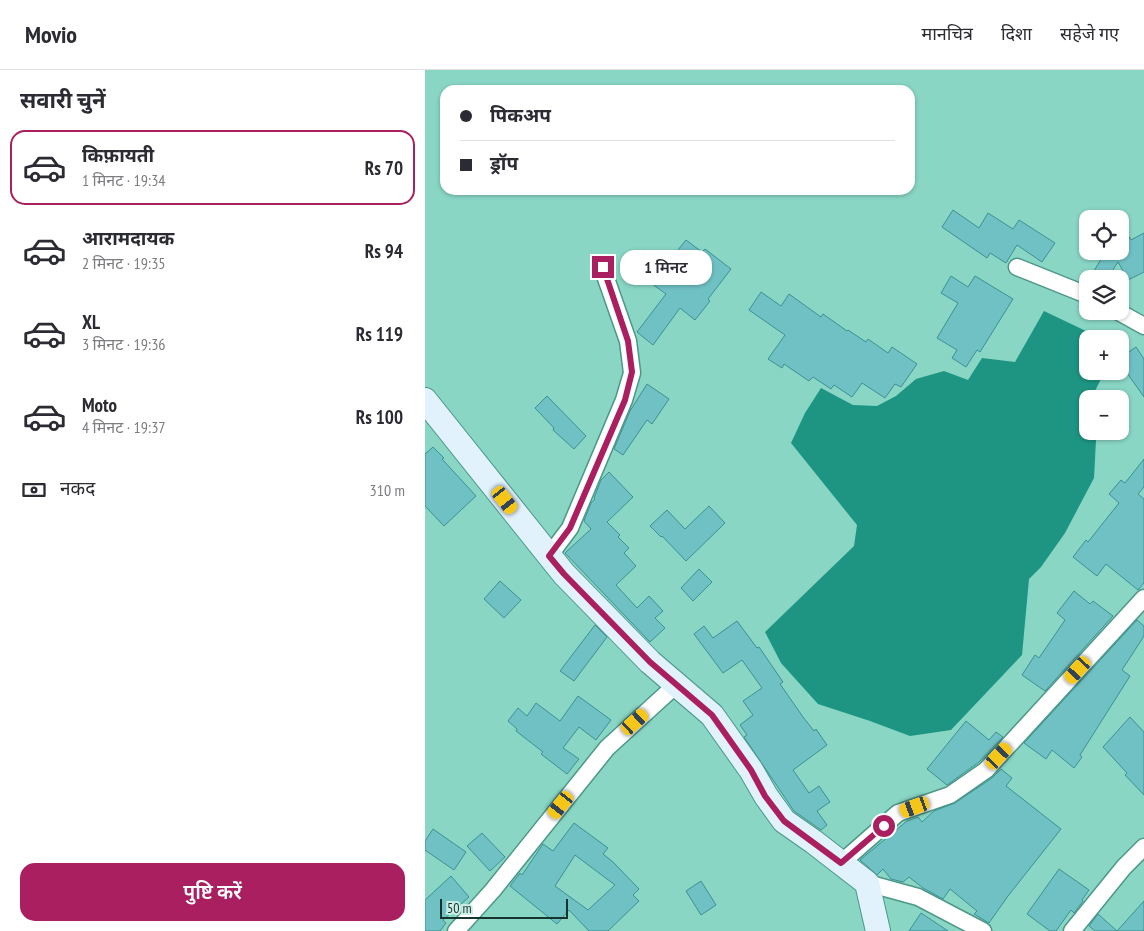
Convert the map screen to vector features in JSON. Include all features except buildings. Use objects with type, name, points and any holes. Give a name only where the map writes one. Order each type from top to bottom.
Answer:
[{"type":"street","points":[[549,556],[570,528],[625,400],[632,372],[628,341],[603,267]]},
{"type":"street","points":[[1017,267],[1079,292]]},
{"type":"street","points":[[1129,318],[1144,326]]},
{"type":"street","points":[[425,400],[564,574],[650,662],[712,715],[751,770],[765,796],[784,821],[867,883],[918,897],[983,931]]},
{"type":"street","points":[[841,863],[898,813],[950,795],[986,770],[1144,598]]},
{"type":"street","points":[[456,931],[493,890],[607,748],[677,684]]},
{"type":"street","points":[[1071,931],[1124,867],[1144,847]]},
{"type":"street","points":[[867,883],[878,931]]},
{"type":"shaded area","points":[[1044,311],[1084,330],[1079,330],[1079,380],[1100,380],[1096,390],[1079,390],[1079,440],[1096,440],[1094,478],[1065,533],[1041,567],[1029,579],[1022,655],[951,730],[910,736],[818,704],[781,663],[765,632],[854,546],[857,525],[791,443],[805,413],[821,388],[853,405],[877,406],[896,396],[916,379],[944,371],[968,380],[982,358],[1015,362]]},
{"type":"route","points":[[603,267],[628,341],[632,372],[625,400],[570,528],[549,556],[564,574],[650,662],[712,715],[751,770],[765,796],[784,821],[841,863],[884,826]]}]
